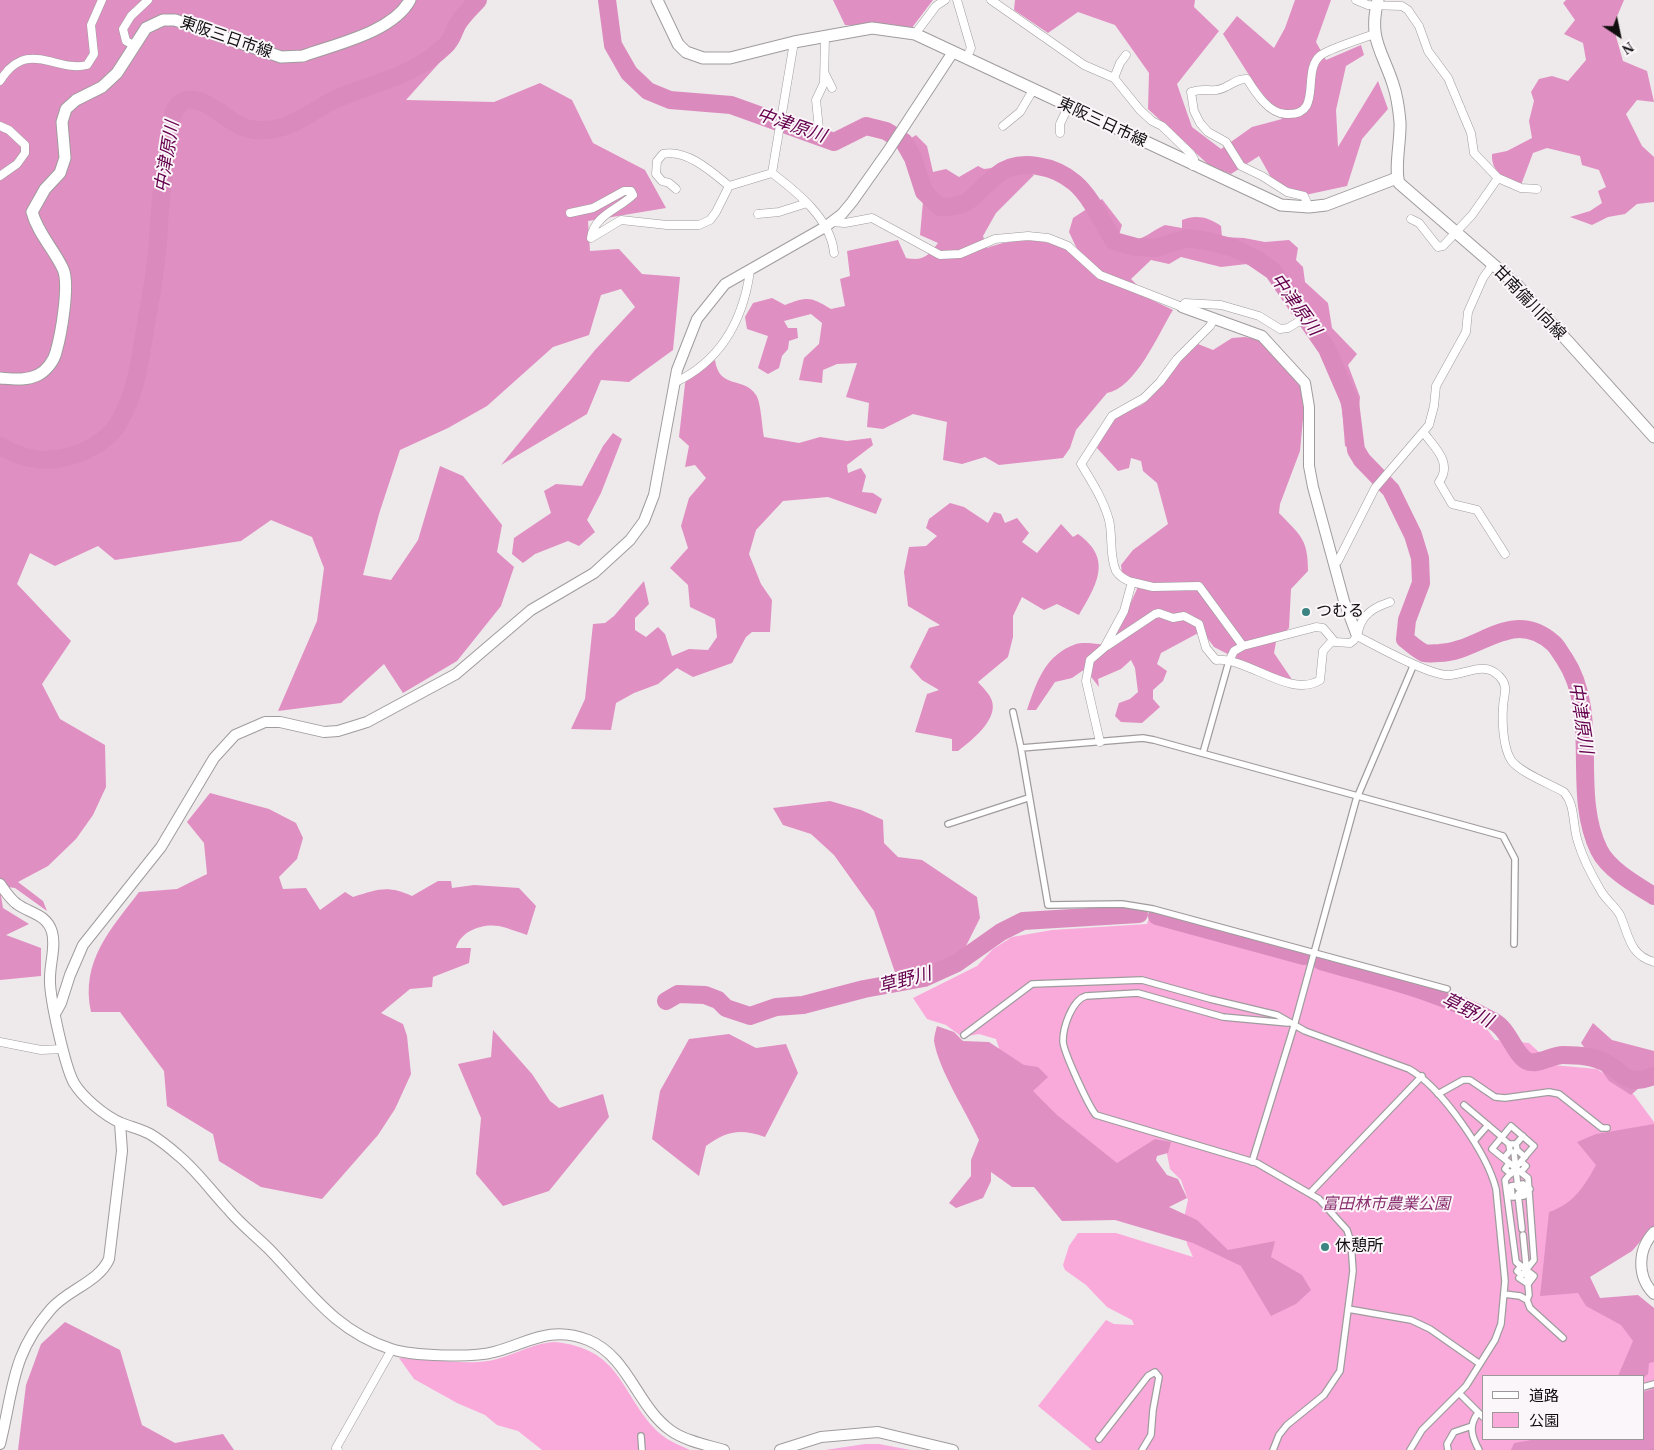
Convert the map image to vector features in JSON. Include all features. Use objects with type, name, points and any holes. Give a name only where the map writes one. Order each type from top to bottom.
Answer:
[{"type":"main road","name":"東阪三日市線","points":[[0,378],[26,380],[39,375],[48,368],[56,353],[67,285],[64,270],[40,233],[32,212],[45,190],[60,173],[65,158],[62,122],[66,109],[76,100],[102,87],[117,73],[146,28],[163,20],[175,20],[281,57],[292,58],[303,56],[382,26],[402,11],[410,0]]},
{"type":"main road","name":"東阪三日市線","points":[[657,0],[672,36],[686,52],[713,59],[730,58],[794,42],[872,28],[915,34],[1193,166],[1282,205],[1309,207],[1326,205],[1397,178]]},
{"type":"main road","points":[[1377,3],[1374,34],[1376,44],[1393,84],[1398,104],[1401,145],[1397,178]]},
{"type":"main road","name":"甘南備川向線","points":[[1397,178],[1402,186],[1518,286],[1654,437]]},
{"type":"street","points":[[0,80],[12,66],[37,58],[75,67],[87,65],[94,54],[91,25],[102,0]]},
{"type":"street","points":[[135,46],[126,41],[123,28],[131,16],[148,0]]},
{"type":"street","points":[[915,34],[936,6],[945,0]]},
{"type":"street","points":[[957,0],[971,48],[966,59]]},
{"type":"street","points":[[991,0],[1084,65],[1114,78],[1140,110],[1152,121],[1162,126],[1191,154],[1194,159],[1193,166]]},
{"type":"street","points":[[1356,0],[1368,5],[1377,3],[1402,6],[1414,17],[1428,51],[1448,78],[1471,133],[1474,154],[1498,178],[1521,188],[1537,189]]},
{"type":"street","points":[[1309,207],[1304,196],[1287,192],[1262,176],[1241,166],[1226,142],[1208,132],[1200,123],[1194,110],[1191,92],[1203,88],[1216,90],[1240,78],[1247,79],[1266,104],[1282,114],[1294,114],[1304,109],[1311,97],[1314,65],[1320,56],[1374,34]]},
{"type":"street","points":[[819,129],[816,100],[822,89],[825,36]]},
{"type":"street","points":[[772,173],[794,42]]},
{"type":"street","points":[[56,1012],[83,946],[161,847],[214,758],[235,735],[265,722],[280,722],[324,732],[338,732],[367,722],[456,674],[531,610],[594,573],[630,540],[644,521],[654,494],[674,383],[682,354],[702,312],[725,284],[828,225],[852,202],[906,125],[953,52]]},
{"type":"street","points":[[1114,78],[1120,63],[1126,55]]},
{"type":"street","points":[[824,72],[832,88]]},
{"type":"street","points":[[1003,126],[1020,112],[1033,90]]},
{"type":"street","points":[[1060,133],[1060,124],[1068,107]]},
{"type":"street","points":[[0,126],[9,130],[25,144],[25,153],[17,164],[0,176]]},
{"type":"street","points":[[676,189],[662,181],[656,174],[656,161],[663,154],[682,154],[713,173],[729,186]]},
{"type":"street","points":[[570,213],[593,208],[624,191],[631,191],[633,195],[626,202],[606,213],[592,233],[591,238],[621,220],[667,225],[699,225],[710,220],[729,186],[772,173]]},
{"type":"street","points":[[772,173],[792,187],[828,225],[834,253]]},
{"type":"street","points":[[1411,219],[1419,223],[1438,247],[1443,246],[1456,233],[1498,178]]},
{"type":"street","points":[[758,214],[779,212],[806,203]]},
{"type":"street","points":[[828,225],[872,218],[940,255],[960,254],[995,239],[1028,236],[1048,238],[1068,246],[1100,275],[1262,336],[1305,383],[1309,406],[1310,466],[1334,562],[1357,636],[1414,664],[1445,675],[1481,668],[1498,674],[1505,683],[1506,693],[1502,716],[1508,751],[1512,760],[1518,767],[1564,792],[1568,797],[1577,842],[1596,882],[1620,916],[1623,929],[1636,951],[1642,957],[1654,962]]},
{"type":"street","points":[[1334,562],[1338,561],[1374,488],[1424,433],[1432,414],[1436,386],[1466,332],[1468,312],[1483,278],[1493,264]]},
{"type":"street","points":[[674,383],[698,370],[736,326],[746,296],[750,271]]},
{"type":"street","points":[[1182,307],[1185,303],[1221,306],[1259,316],[1280,329],[1288,328],[1304,321]]},
{"type":"street","points":[[1214,319],[1210,326],[1177,359],[1149,392],[1112,416],[1081,464],[1099,492],[1109,522],[1114,566],[1117,573],[1124,579],[1153,587],[1199,586],[1243,646]]},
{"type":"street","points":[[1424,433],[1442,457],[1445,467],[1444,475],[1440,482],[1446,496],[1452,504],[1477,510],[1505,554]]},
{"type":"street","points":[[1104,648],[1124,611],[1132,582]]},
{"type":"street","points":[[1203,753],[1229,661],[1234,651],[1243,646],[1316,627],[1323,628],[1333,640],[1344,644],[1354,640],[1357,636],[1364,617],[1377,607],[1390,602]]},
{"type":"street","points":[[1100,742],[1086,681],[1090,660],[1104,648],[1159,613],[1173,618],[1184,616],[1199,624],[1206,648],[1211,657],[1216,660],[1229,661],[1294,684],[1314,684],[1320,680],[1323,651],[1333,640]]},
{"type":"street","points":[[1252,1162],[1291,1025],[1315,953],[1358,796],[1414,664]]},
{"type":"street","points":[[1013,712],[1022,748],[1028,798],[1048,905],[1122,904],[1145,908],[1447,989]]},
{"type":"street","points":[[1022,748],[1143,738],[1503,836],[1515,858],[1514,944]]},
{"type":"street","points":[[948,824],[1028,798]]},
{"type":"street","points":[[0,884],[19,905],[43,918],[52,931],[50,988],[63,1049],[71,1076],[78,1089],[120,1123],[149,1133],[181,1157],[230,1212],[270,1250],[308,1294],[359,1336],[392,1349],[465,1356],[493,1352],[535,1336],[548,1334],[576,1336],[600,1346],[610,1354],[620,1364],[646,1406],[670,1430],[680,1436],[724,1450]]},
{"type":"street","points":[[964,1035],[1032,984],[1104,980],[1142,980],[1210,1000],[1277,1015],[1291,1025]]},
{"type":"street","points":[[1273,1450],[1279,1435],[1287,1425],[1324,1395],[1333,1383],[1342,1359],[1353,1271],[1351,1242],[1340,1220],[1310,1192],[1252,1162],[1096,1115],[1089,1104],[1063,1043],[1073,1005],[1078,998],[1138,994],[1223,1017],[1291,1025],[1409,1068],[1422,1076],[1474,1141],[1492,1174],[1496,1188],[1505,1281],[1501,1324],[1495,1340],[1466,1386],[1422,1430],[1410,1450]]},
{"type":"street","points":[[0,1042],[41,1050],[63,1049]]},
{"type":"street","points":[[1310,1192],[1422,1076]]},
{"type":"street","points":[[1438,1094],[1459,1082],[1470,1080],[1496,1097],[1505,1098],[1549,1092],[1559,1094],[1602,1128],[1607,1128]]},
{"type":"street","points":[[1464,1105],[1513,1148],[1525,1156]]},
{"type":"street","points":[[0,1444],[17,1364],[30,1336],[54,1305],[101,1271],[109,1259],[122,1159],[120,1123]]},
{"type":"street","points":[[1474,1141],[1488,1125]]},
{"type":"street","points":[[1505,1180],[1511,1174],[1516,1168],[1521,1162],[1525,1156],[1534,1146],[1511,1126],[1492,1149],[1516,1168],[1522,1172],[1528,1178]]},
{"type":"street","points":[[1511,1174],[1505,1169],[1507,1160],[1513,1148],[1523,1136]]},
{"type":"street","points":[[1513,1148],[1525,1251],[1529,1295],[1527,1300],[1530,1308],[1563,1338]]},
{"type":"street","points":[[1521,1162],[1526,1166],[1522,1172]]},
{"type":"street","points":[[1526,1268],[1516,1261],[1510,1204],[1507,1204],[1528,1178]]},
{"type":"street","points":[[1510,1204],[1528,1178]]},
{"type":"street","points":[[1505,1180],[1532,1201],[1529,1202],[1534,1259],[1526,1268]]},
{"type":"street","points":[[1505,1180],[1529,1202]]},
{"type":"street","points":[[1514,1242],[1531,1222]]},
{"type":"street","points":[[1512,1224],[1522,1232]]},
{"type":"street","points":[[1654,1232],[1645,1245],[1641,1261],[1646,1284],[1654,1294]]},
{"type":"street","points":[[1515,1252],[1534,1250]]},
{"type":"street","points":[[1504,1294],[1520,1296],[1527,1300]]},
{"type":"street","points":[[1348,1309],[1411,1320],[1430,1329],[1480,1364]]},
{"type":"street","points":[[338,1450],[336,1448],[392,1349]]},
{"type":"street","points":[[1099,1438],[1148,1376],[1156,1372],[1159,1377],[1151,1435],[1142,1450]]},
{"type":"street","points":[[1448,1450],[1447,1444],[1454,1432],[1472,1426],[1480,1415],[1459,1393]]},
{"type":"street","points":[[1472,1426],[1472,1436],[1479,1450]]},
{"type":"street","points":[[780,1450],[821,1437],[878,1432],[953,1450]]},
{"type":"street","points":[[641,1436],[642,1450]]},
{"type":"green space","name":"富田林市農業公園","points":[[1149,918],[1210,933],[1444,1000],[1478,1017],[1495,1040],[1529,1043],[1553,1065],[1597,1069],[1634,1095],[1654,1122],[1654,1211],[1584,1278],[1595,1302],[1654,1329],[1654,1450],[1092,1450],[1038,1406],[1106,1320],[1114,1324],[1134,1325],[1132,1320],[1107,1307],[1086,1285],[1065,1270],[1063,1265],[1069,1246],[1078,1233],[1116,1233],[1193,1257],[1187,1244],[1184,1218],[1188,1200],[1181,1180],[1170,1169],[1165,1144],[1115,1166],[1061,1124],[1002,1057],[996,1039],[979,1034],[962,1037],[946,1025],[927,1019],[913,998],[977,966],[993,949],[1012,937],[1052,930],[1147,924]]},
{"type":"green space","points":[[555,1342],[577,1346],[593,1353],[606,1363],[656,1430],[668,1439],[690,1450],[542,1450],[518,1431],[497,1425],[485,1415],[457,1403],[414,1379],[399,1358],[466,1362],[488,1361],[538,1345]]},
{"type":"green space","points":[[865,1444],[879,1444],[911,1450],[825,1450]]},
{"type":"shaded area","points":[[0,0],[475,0],[441,61],[406,100],[494,102],[540,83],[572,100],[593,143],[645,170],[666,208],[588,221],[590,251],[619,249],[642,274],[680,277],[673,350],[629,382],[601,380],[587,414],[501,465],[595,350],[635,307],[621,289],[601,295],[589,335],[553,347],[487,406],[448,428],[400,450],[379,514],[363,575],[391,580],[418,540],[440,466],[463,476],[502,525],[497,552],[514,567],[501,606],[457,661],[403,693],[384,664],[341,703],[278,711],[317,621],[324,568],[312,537],[271,520],[241,541],[115,560],[98,546],[55,566],[30,553],[17,584],[71,641],[42,684],[60,719],[105,745],[106,787],[93,815],[76,839],[48,866],[18,882],[43,901],[47,911],[15,888],[0,886]]},
{"type":"shaded area","points":[[833,0],[933,0],[911,29],[845,25]]},
{"type":"shaded area","points":[[1015,0],[1195,0],[1194,7],[1219,31],[1177,84],[1192,127],[1221,149],[1252,127],[1282,119],[1254,83],[1223,34],[1237,16],[1274,48],[1285,28],[1295,0],[1331,0],[1316,42],[1326,60],[1361,45],[1364,55],[1346,66],[1336,110],[1338,147],[1378,81],[1388,109],[1362,139],[1347,186],[1305,195],[1273,181],[1259,156],[1231,174],[1211,167],[1148,109],[1149,73],[1115,25],[1078,12],[1048,33],[1014,10]]},
{"type":"shaded area","points":[[1566,0],[1624,0],[1613,26],[1623,61],[1647,71],[1654,102],[1637,100],[1626,114],[1642,146],[1654,157],[1654,202],[1637,204],[1625,214],[1608,217],[1592,225],[1570,217],[1590,211],[1602,203],[1598,191],[1606,187],[1599,170],[1582,165],[1580,156],[1547,148],[1533,153],[1521,185],[1500,174],[1492,160],[1492,154],[1507,151],[1532,138],[1529,121],[1534,101],[1531,92],[1539,79],[1552,76],[1568,81],[1586,60],[1583,43],[1564,34],[1575,20],[1563,3]]},
{"type":"shaded area","points":[[916,135],[927,146],[933,172],[946,169],[959,177],[978,166],[984,169],[992,168],[984,182],[995,188],[1006,174],[1019,169],[1034,175],[996,213],[983,236],[987,248],[998,244],[1034,240],[1077,249],[1069,232],[1073,218],[1102,199],[1122,225],[1119,235],[1130,241],[1142,238],[1165,225],[1182,228],[1182,220],[1192,217],[1212,220],[1221,226],[1222,237],[1244,238],[1265,242],[1289,240],[1298,248],[1296,260],[1303,267],[1305,282],[1328,303],[1332,328],[1357,354],[1348,365],[1360,397],[1358,420],[1360,432],[1351,449],[1345,446],[1342,409],[1334,376],[1317,342],[1291,306],[1285,279],[1264,262],[1221,267],[1181,257],[1169,264],[1151,260],[1131,279],[1152,300],[1173,310],[1137,371],[1118,389],[1107,393],[1076,430],[1070,448],[1063,458],[999,465],[985,457],[962,464],[943,460],[947,422],[913,414],[883,429],[867,427],[869,403],[846,397],[857,363],[837,364],[823,370],[822,383],[799,380],[804,358],[819,344],[822,323],[811,314],[784,321],[788,328],[797,328],[798,338],[789,341],[788,349],[782,356],[779,368],[768,374],[758,368],[768,336],[747,329],[745,317],[753,303],[772,298],[785,305],[809,299],[831,309],[845,306],[840,279],[850,276],[847,251],[898,240],[906,258],[917,259],[928,255],[938,243],[920,235],[925,179],[908,140]]},
{"type":"shaded area","points":[[1245,337],[1261,340],[1293,376],[1303,394],[1304,408],[1300,451],[1280,504],[1279,513],[1298,533],[1305,545],[1308,571],[1291,589],[1289,628],[1276,642],[1274,653],[1293,681],[1251,666],[1214,647],[1202,631],[1161,653],[1157,664],[1167,671],[1163,681],[1153,690],[1153,699],[1160,707],[1142,723],[1121,722],[1115,716],[1119,703],[1130,699],[1138,692],[1135,668],[1131,660],[1121,669],[1098,679],[1099,687],[1085,669],[1072,678],[1055,682],[1036,710],[1027,710],[1039,679],[1057,655],[1065,649],[1080,643],[1111,645],[1137,589],[1133,580],[1122,574],[1121,565],[1133,550],[1168,524],[1157,483],[1143,471],[1141,461],[1131,458],[1129,468],[1118,471],[1097,448],[1108,427],[1120,414],[1143,404],[1198,344],[1213,350],[1232,338]]},
{"type":"shaded area","points":[[715,360],[721,375],[751,389],[758,398],[764,437],[799,443],[820,437],[847,441],[871,438],[873,445],[847,465],[848,473],[861,468],[866,476],[862,492],[873,493],[882,499],[876,514],[828,497],[783,501],[756,530],[749,554],[761,584],[772,600],[770,632],[752,632],[746,637],[732,663],[693,677],[677,668],[658,684],[634,693],[616,703],[611,730],[571,729],[585,699],[593,624],[605,623],[614,616],[644,581],[649,604],[635,618],[635,630],[646,637],[658,627],[665,634],[672,656],[689,649],[708,650],[717,637],[715,619],[690,607],[688,585],[670,568],[688,548],[681,526],[689,498],[706,478],[695,465],[685,467],[689,446],[679,437],[685,384],[686,380]]},
{"type":"shaded area","points":[[613,433],[622,439],[601,493],[587,520],[595,532],[579,546],[568,541],[535,554],[523,563],[512,554],[514,538],[551,513],[544,491],[556,484],[582,486],[603,446]]},
{"type":"shaded area","points":[[950,503],[964,507],[988,523],[994,512],[1001,514],[1005,523],[1017,518],[1029,533],[1022,542],[1037,553],[1061,524],[1073,537],[1078,534],[1089,543],[1098,562],[1096,582],[1079,615],[1057,604],[1044,610],[1022,597],[1013,616],[1013,637],[1008,657],[978,682],[991,698],[993,708],[991,715],[982,729],[958,751],[952,751],[952,739],[915,732],[927,694],[939,690],[922,680],[910,667],[929,628],[940,625],[908,606],[904,572],[909,547],[926,546],[937,536],[926,528],[929,519]]},
{"type":"shaded area","points":[[210,793],[269,809],[296,823],[303,838],[297,859],[279,877],[283,889],[306,888],[320,910],[345,892],[353,897],[376,890],[389,889],[412,896],[438,881],[451,881],[452,888],[474,885],[519,888],[536,906],[527,935],[493,925],[473,929],[462,937],[456,948],[471,948],[469,963],[433,977],[432,987],[410,989],[381,1013],[403,1024],[407,1036],[411,1074],[395,1109],[378,1135],[322,1199],[261,1187],[219,1161],[213,1134],[167,1106],[164,1071],[120,1012],[91,1012],[90,977],[94,961],[100,947],[118,919],[139,892],[177,889],[207,874],[204,843],[187,822]]},
{"type":"shaded area","points":[[830,801],[861,810],[883,820],[884,843],[898,857],[922,860],[977,897],[980,918],[959,960],[936,975],[899,984],[874,911],[834,855],[811,834],[783,825],[773,808]]},
{"type":"shaded area","points":[[0,890],[3,908],[29,924],[6,935],[41,948],[41,976],[0,980]]},
{"type":"shaded area","points":[[1593,1023],[1612,1040],[1654,1051],[1654,1084],[1640,1087],[1631,1095],[1609,1081],[1581,1043]]},
{"type":"shaded area","points":[[937,1026],[954,1032],[963,1041],[989,1042],[1024,1065],[1038,1067],[1048,1077],[1033,1091],[1057,1115],[1117,1163],[1155,1139],[1171,1142],[1168,1153],[1157,1156],[1156,1160],[1167,1175],[1178,1179],[1187,1198],[1169,1207],[1197,1220],[1228,1250],[1275,1241],[1271,1257],[1302,1275],[1311,1290],[1296,1304],[1271,1316],[1241,1266],[1193,1243],[1115,1220],[1062,1221],[1034,1187],[1012,1187],[991,1172],[991,1181],[983,1198],[956,1208],[949,1203],[971,1176],[971,1160],[979,1140],[941,1065],[934,1041]]},
{"type":"shaded area","points":[[493,1030],[532,1074],[550,1101],[559,1108],[603,1094],[609,1117],[549,1191],[503,1206],[476,1174],[481,1118],[458,1064],[491,1057]]},
{"type":"shaded area","points":[[729,1034],[756,1048],[786,1044],[798,1073],[765,1137],[748,1132],[734,1132],[713,1141],[706,1146],[699,1176],[652,1139],[660,1091],[689,1039]]},
{"type":"shaded area","points":[[1654,1124],[1654,1226],[1632,1251],[1590,1277],[1600,1298],[1638,1295],[1654,1308],[1654,1362],[1649,1363],[1648,1374],[1644,1377],[1644,1375],[1618,1375],[1633,1341],[1621,1325],[1586,1306],[1578,1293],[1540,1296],[1549,1212],[1565,1204],[1577,1194],[1587,1180],[1596,1165],[1577,1142],[1596,1134]]},
{"type":"shaded area","points":[[65,1322],[120,1350],[142,1425],[175,1443],[223,1434],[234,1450],[18,1450],[26,1385],[41,1344]]},
{"type":"shaded area","points":[[1654,1389],[1654,1450],[1511,1450],[1514,1443],[1531,1440],[1644,1440],[1644,1392]]},
{"type":"waterway","name":"中津原川","points":[[0,446],[18,455],[36,459],[64,458],[80,453],[100,443],[119,422],[130,399],[140,362],[156,261],[168,138],[172,116],[181,103],[188,100],[205,103],[235,123],[249,129],[264,130],[282,127],[297,121],[332,101],[405,73],[432,57],[447,44],[459,22],[478,0]]},
{"type":"waterway","name":"中津原川","points":[[607,0],[613,45],[629,73],[648,91],[670,100],[731,105],[834,142],[866,126],[886,131],[904,142],[913,158],[924,192],[940,207],[951,207],[967,202],[989,181],[1006,169],[1026,165],[1047,168],[1067,177],[1081,189],[1092,203],[1114,241],[1136,247],[1156,248],[1187,238],[1207,241],[1231,247],[1254,258],[1273,271],[1327,349],[1350,402],[1356,450],[1362,460],[1391,490],[1413,535],[1420,558],[1421,583],[1407,620],[1405,639],[1424,653],[1439,653],[1454,651],[1510,630],[1524,629],[1538,633],[1554,644],[1564,658],[1575,680],[1581,704],[1584,728],[1587,803],[1591,827],[1599,850],[1616,870],[1654,896]]},
{"type":"waterway","name":"草野川","points":[[666,1001],[678,994],[705,995],[718,1000],[726,1008],[750,1016],[776,1007],[803,1005],[864,989],[924,978],[957,963],[1001,932],[1023,921],[1139,914]]},
{"type":"waterway","name":"草野川","points":[[1157,916],[1304,956]]},
{"type":"waterway","name":"草野川","points":[[1321,961],[1409,986],[1452,1001],[1499,1025],[1518,1053],[1527,1061],[1535,1062],[1563,1055],[1584,1056],[1612,1066],[1631,1080],[1654,1076]]},
{"type":"place","name":"つむる","points":[[1306,612]]},
{"type":"place","name":"休憩所","points":[[1325,1247]]}]
